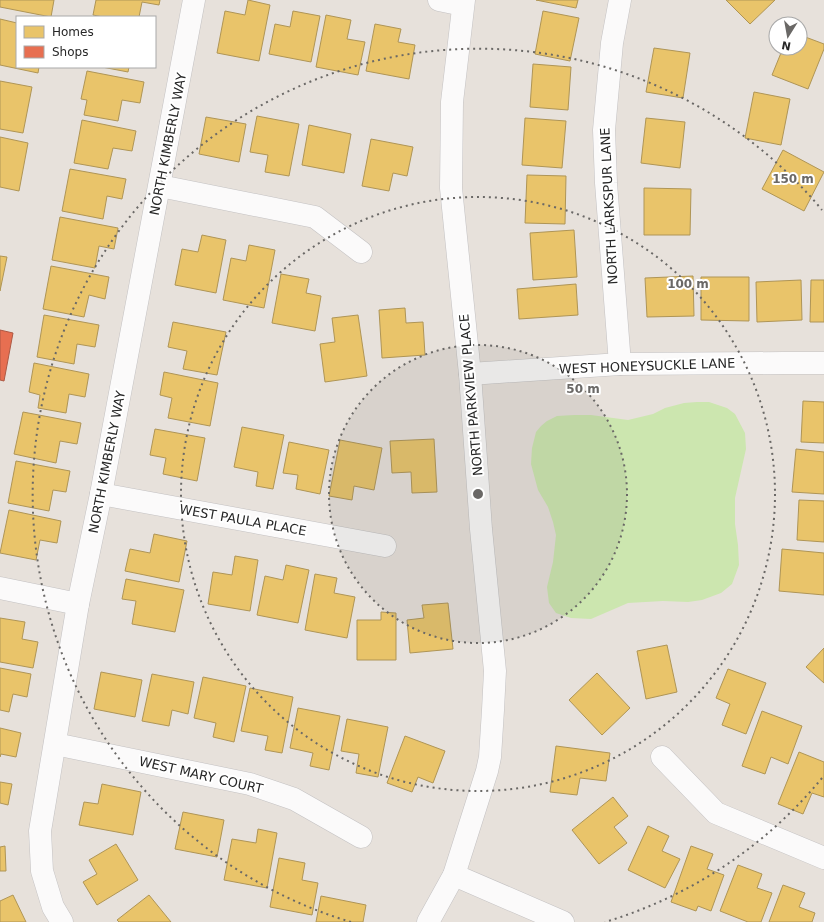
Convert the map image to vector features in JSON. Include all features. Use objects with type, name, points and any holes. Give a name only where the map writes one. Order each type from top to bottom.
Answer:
[{"type":"street","name":"NORTH KIMBERLY WAY","points":[[62,922],[53,907],[42,871],[40,831],[78,604],[101,494],[194,0]]},
{"type":"street","points":[[439,0],[464,2]]},
{"type":"street","name":"NORTH LARKSPUR LANE","points":[[620,0],[612,43],[604,130],[606,183],[620,364]]},
{"type":"street","name":"NORTH PARKVIEW PLACE","points":[[428,922],[454,875],[487,770],[490,757],[495,671],[470,374],[451,188],[452,102],[464,2]]},
{"type":"street","points":[[160,186],[315,217],[361,252]]},
{"type":"street","name":"WEST HONEYSUCKLE LANE","points":[[470,374],[620,364],[824,363]]},
{"type":"street","name":"WEST PAULA PLACE","points":[[101,494],[384,546]]},
{"type":"street","points":[[0,588],[78,604]]},
{"type":"street","name":"WEST MARY COURT","points":[[55,744],[250,784],[294,799],[361,837]]},
{"type":"street","points":[[662,757],[716,813],[824,858]]},
{"type":"street","points":[[454,875],[563,922]]},
{"type":"green space","points":[[709,402],[727,408],[735,414],[745,433],[746,449],[735,498],[735,524],[739,565],[732,584],[721,593],[702,600],[688,602],[663,601],[628,603],[591,619],[571,618],[556,613],[549,603],[547,587],[553,562],[556,535],[548,507],[538,490],[531,464],[532,448],[536,432],[547,421],[557,416],[591,415],[628,420],[653,414],[665,408],[684,403]]},
{"type":"building: Homes","points":[[0,0],[54,0],[51,16],[0,7]]},
{"type":"building: Homes","points":[[96,0],[160,0],[159,5],[142,2],[139,16],[93,15]]},
{"type":"building: Homes","points":[[248,0],[270,5],[259,61],[217,53],[225,11],[245,15]]},
{"type":"building: Homes","points":[[536,0],[578,0],[576,8]]},
{"type":"building: Homes","points":[[726,0],[775,0],[750,24]]},
{"type":"building: Homes","points":[[293,11],[320,16],[311,62],[269,54],[275,24],[290,27]]},
{"type":"building: Homes","points":[[543,11],[579,18],[570,61],[535,54]]},
{"type":"building: Homes","points":[[326,15],[351,20],[347,39],[365,42],[358,75],[316,67]]},
{"type":"building: Homes","points":[[0,19],[16,23],[16,68],[39,68],[38,73],[0,65]]},
{"type":"building: Homes","points":[[375,24],[401,29],[398,42],[415,45],[409,79],[366,71]]},
{"type":"building: Homes","points":[[808,38],[824,44],[824,49],[808,89],[772,75],[780,56],[808,56]]},
{"type":"building: Homes","points":[[654,48],[690,53],[683,98],[646,92]]},
{"type":"building: Homes","points":[[533,64],[571,67],[568,110],[530,107]]},
{"type":"building: Homes","points":[[107,68],[129,68],[128,72]]},
{"type":"building: Homes","points":[[87,71],[144,82],[140,103],[122,100],[118,121],[84,115],[87,100],[81,99]]},
{"type":"building: Homes","points":[[0,81],[32,87],[23,133],[0,129]]},
{"type":"building: Homes","points":[[754,92],[790,99],[781,145],[745,138]]},
{"type":"building: Homes","points":[[257,116],[299,124],[289,176],[265,172],[268,155],[250,152]]},
{"type":"building: Homes","points":[[206,117],[246,124],[239,162],[199,154]]},
{"type":"building: Homes","points":[[525,118],[566,121],[562,168],[522,165]]},
{"type":"building: Homes","points":[[646,118],[685,122],[680,168],[641,163]]},
{"type":"building: Homes","points":[[82,120],[136,131],[132,151],[113,148],[108,169],[74,163]]},
{"type":"building: Homes","points":[[309,125],[351,134],[344,173],[302,165]]},
{"type":"building: Homes","points":[[0,137],[28,143],[19,191],[0,187]]},
{"type":"building: Homes","points":[[371,139],[413,147],[407,176],[393,173],[389,191],[362,186]]},
{"type":"building: Homes","points":[[783,150],[824,172],[804,211],[762,189]]},
{"type":"building: Homes","points":[[70,169],[126,179],[122,199],[107,196],[103,219],[62,211]]},
{"type":"building: Homes","points":[[527,175],[566,176],[565,224],[525,223]]},
{"type":"building: Homes","points":[[644,188],[691,189],[690,235],[644,235]]},
{"type":"building: Homes","points":[[60,217],[118,228],[114,249],[99,246],[95,268],[52,260]]},
{"type":"building: Homes","points":[[574,230],[577,277],[533,280],[530,233]]},
{"type":"building: Homes","points":[[202,235],[226,240],[216,293],[175,285],[182,249],[198,252]]},
{"type":"building: Homes","points":[[249,245],[275,250],[264,308],[223,300],[231,258],[246,261]]},
{"type":"building: Homes","points":[[0,256],[7,257],[0,291]]},
{"type":"building: Homes","points":[[51,266],[109,277],[105,299],[89,295],[84,317],[43,309]]},
{"type":"building: Homes","points":[[281,274],[309,279],[306,293],[321,296],[315,331],[272,323]]},
{"type":"building: Homes","points":[[693,276],[694,316],[647,317],[645,278]]},
{"type":"building: Homes","points":[[701,277],[749,277],[749,321],[701,320]]},
{"type":"building: Homes","points":[[801,280],[802,320],[757,322],[756,282]]},
{"type":"building: Homes","points":[[811,280],[824,280],[824,322],[810,322]]},
{"type":"building: Homes","points":[[576,284],[578,315],[519,319],[517,289]]},
{"type":"building: Homes","points":[[405,308],[406,323],[423,322],[425,355],[382,358],[379,310]]},
{"type":"building: Homes","points":[[44,315],[99,325],[95,347],[77,344],[74,364],[37,357]]},
{"type":"building: Homes","points":[[358,315],[367,376],[325,382],[320,344],[335,342],[332,318]]},
{"type":"building: Homes","points":[[173,322],[226,332],[217,375],[183,369],[187,351],[168,347]]},
{"type":"building: Homes","points":[[34,363],[89,374],[85,397],[69,394],[66,413],[38,408],[40,395],[29,392]]},
{"type":"building: Homes","points":[[164,372],[218,383],[210,426],[168,418],[172,398],[160,395]]},
{"type":"building: Homes","points":[[803,401],[824,402],[824,443],[801,442]]},
{"type":"building: Homes","points":[[23,412],[81,423],[77,444],[60,441],[56,463],[14,454]]},
{"type":"building: Homes","points":[[242,427],[284,435],[273,489],[256,486],[258,472],[234,467]]},
{"type":"building: Homes","points":[[155,429],[205,438],[197,481],[163,474],[166,458],[150,455]]},
{"type":"building: Homes","points":[[434,439],[437,492],[412,493],[411,472],[392,473],[390,441]]},
{"type":"building: Homes","points":[[340,440],[382,448],[374,490],[354,486],[352,500],[329,496]]},
{"type":"building: Homes","points":[[289,442],[329,450],[320,494],[296,489],[298,475],[283,473]]},
{"type":"building: Homes","points":[[796,449],[824,452],[824,494],[792,492]]},
{"type":"building: Homes","points":[[16,461],[70,471],[66,492],[53,490],[49,511],[8,503]]},
{"type":"building: Homes","points":[[799,500],[824,501],[824,542],[797,540]]},
{"type":"building: Homes","points":[[9,510],[61,521],[57,543],[40,540],[36,560],[0,553]]},
{"type":"building: Homes","points":[[154,534],[187,541],[179,582],[125,571],[130,549],[150,553]]},
{"type":"building: Homes","points":[[782,549],[824,553],[824,595],[779,591]]},
{"type":"building: Homes","points":[[235,556],[258,560],[250,611],[208,604],[213,572],[232,575]]},
{"type":"building: Homes","points":[[286,565],[309,570],[298,623],[257,615],[265,576],[283,580]]},
{"type":"building: Homes","points":[[315,574],[337,578],[334,593],[355,597],[347,638],[305,630]]},
{"type":"building: Homes","points":[[126,579],[184,590],[175,632],[132,624],[136,601],[122,599]]},
{"type":"building: Homes","points":[[448,603],[453,649],[410,653],[407,620],[424,618],[422,605]]},
{"type":"building: Homes","points":[[381,612],[396,613],[396,660],[357,660],[357,620],[381,620]]},
{"type":"building: Homes","points":[[0,618],[25,622],[22,639],[38,642],[33,668],[0,662]]},
{"type":"building: Homes","points":[[667,645],[677,692],[646,699],[637,651]]},
{"type":"building: Homes","points":[[824,648],[824,683],[806,667]]},
{"type":"building: Homes","points":[[0,668],[31,674],[27,697],[13,694],[9,712],[0,710]]},
{"type":"building: Homes","points":[[728,669],[766,683],[746,734],[722,725],[730,704],[716,698]]},
{"type":"building: Homes","points":[[101,672],[142,680],[135,717],[94,709]]},
{"type":"building: Homes","points":[[597,673],[630,708],[602,735],[569,700]]},
{"type":"building: Homes","points":[[152,674],[194,682],[188,714],[172,710],[169,726],[142,721]]},
{"type":"building: Homes","points":[[203,677],[246,686],[234,742],[213,737],[216,723],[194,718]]},
{"type":"building: Homes","points":[[250,688],[293,697],[282,753],[265,750],[268,736],[241,731]]},
{"type":"building: Homes","points":[[298,708],[340,716],[329,770],[310,766],[313,753],[290,748]]},
{"type":"building: Homes","points":[[762,711],[802,726],[788,764],[771,757],[765,774],[742,766]]},
{"type":"building: Homes","points":[[347,719],[388,727],[378,777],[356,773],[359,754],[341,751]]},
{"type":"building: Homes","points":[[0,728],[21,733],[16,757],[1,754],[0,757]]},
{"type":"building: Homes","points":[[405,736],[445,751],[433,783],[418,777],[412,792],[387,783]]},
{"type":"building: Homes","points":[[556,746],[610,753],[606,781],[580,778],[577,795],[550,792]]},
{"type":"building: Homes","points":[[799,752],[824,762],[824,797],[812,793],[803,814],[778,804]]},
{"type":"building: Homes","points":[[0,782],[12,784],[8,805],[0,803]]},
{"type":"building: Homes","points":[[102,784],[141,792],[133,835],[79,825],[84,802],[98,804]]},
{"type":"building: Homes","points":[[613,797],[628,816],[614,827],[627,843],[599,864],[572,830]]},
{"type":"building: Homes","points":[[183,812],[224,820],[217,857],[175,849]]},
{"type":"building: Homes","points":[[648,826],[669,836],[662,851],[680,859],[665,888],[628,870]]},
{"type":"building: Homes","points":[[258,829],[277,833],[267,888],[224,880],[232,839],[256,843]]},
{"type":"building: Homes","points":[[116,844],[138,880],[97,905],[83,882],[97,874],[89,860]]},
{"type":"building: Homes","points":[[5,846],[6,871],[0,871],[0,847]]},
{"type":"building: Homes","points":[[691,846],[713,854],[707,869],[724,875],[711,911],[698,906],[696,911],[671,902]]},
{"type":"building: Homes","points":[[279,858],[305,863],[302,880],[318,883],[312,915],[270,907]]},
{"type":"building: Homes","points":[[738,865],[762,874],[757,888],[772,893],[761,922],[748,922],[720,911]]},
{"type":"building: Homes","points":[[783,885],[805,893],[799,907],[815,913],[812,922],[769,922]]},
{"type":"building: Homes","points":[[13,895],[26,922],[0,922],[0,901]]},
{"type":"building: Homes","points":[[149,895],[171,922],[119,922],[117,920]]},
{"type":"building: Homes","points":[[321,896],[366,905],[363,922],[316,922]]},
{"type":"building: Shops","points":[[0,330],[13,333],[4,381],[0,380]]}]
